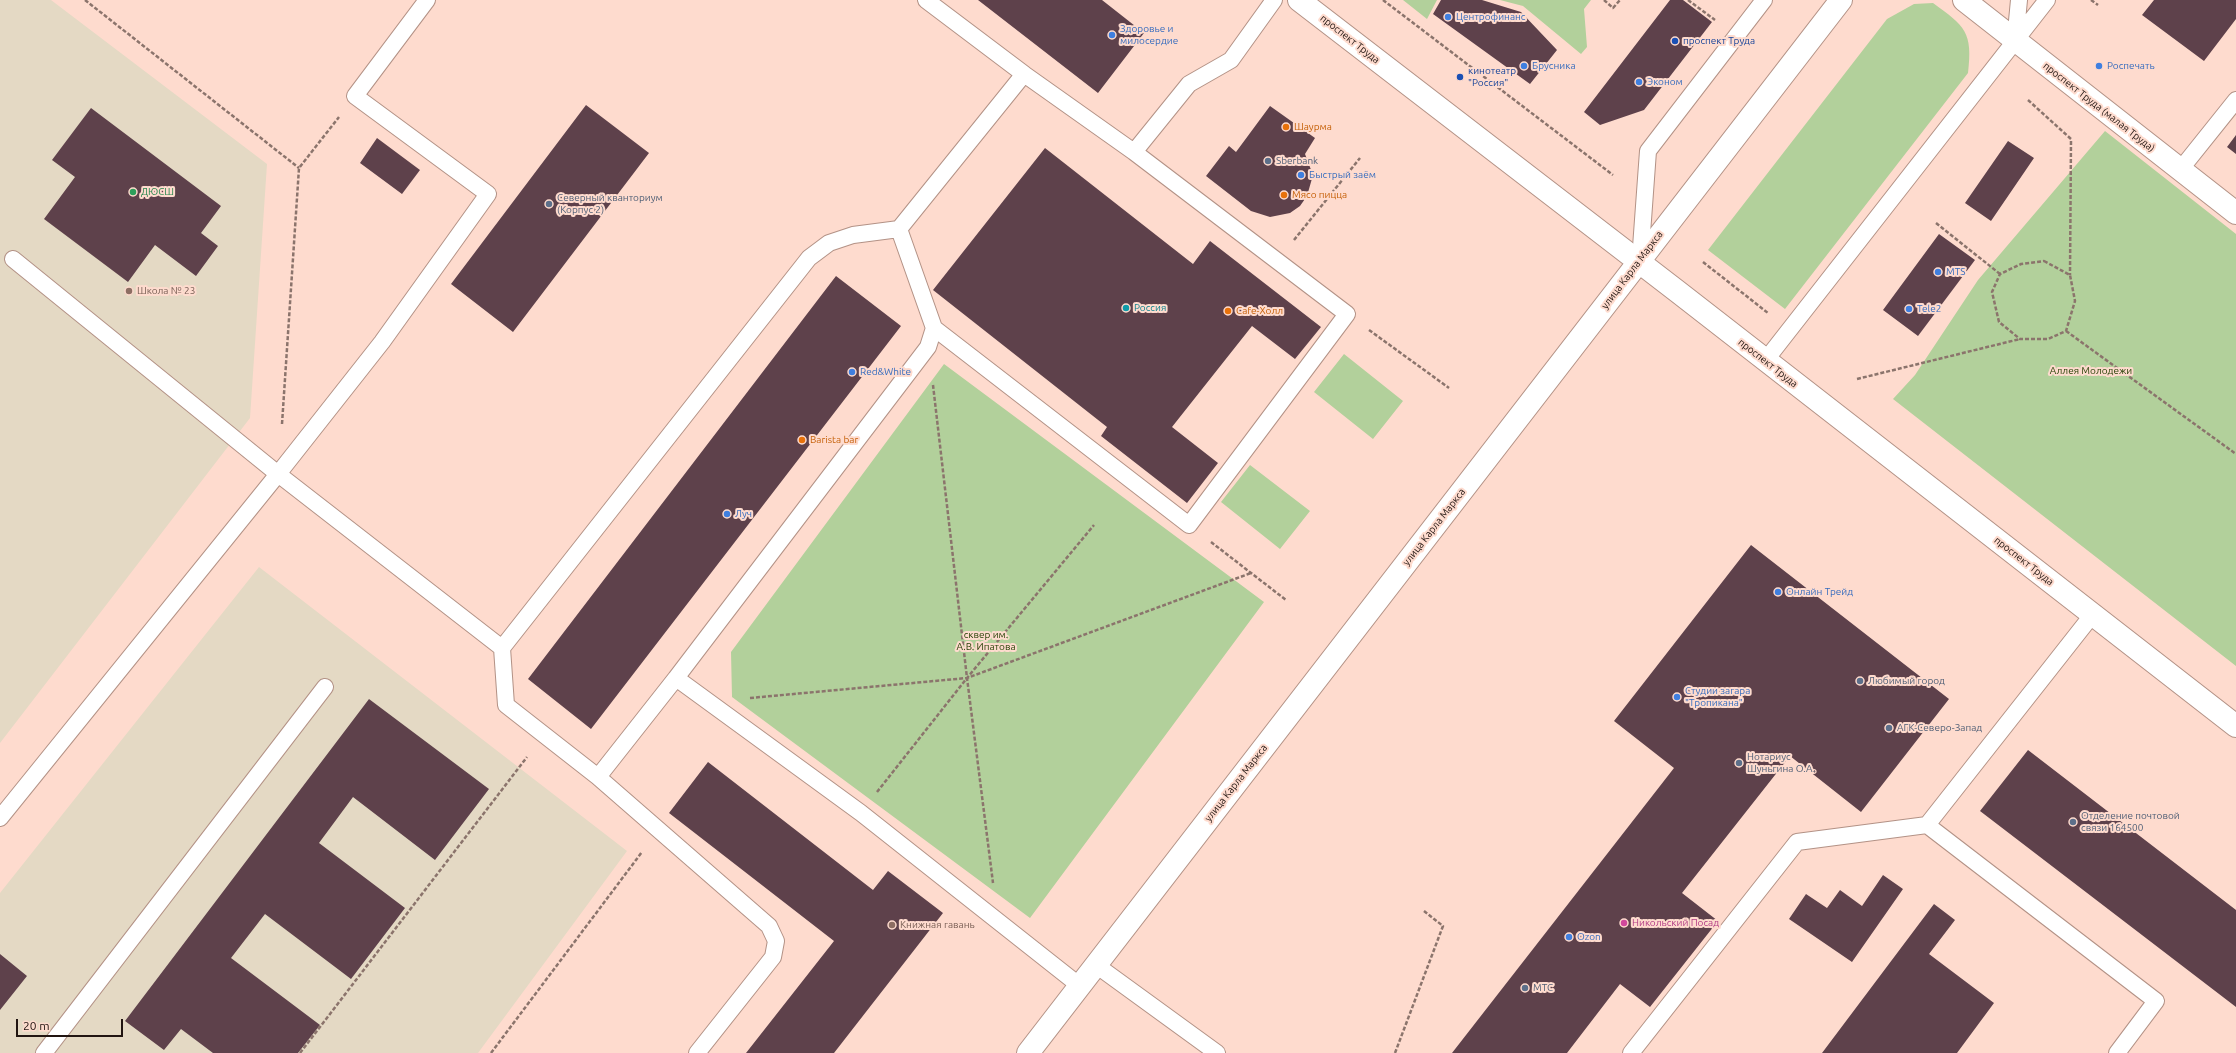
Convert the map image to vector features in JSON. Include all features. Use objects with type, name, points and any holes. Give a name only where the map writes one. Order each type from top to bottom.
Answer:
[{"type":"street","name":"проспект Труда","points":[[1299,0],[1640,261],[2236,726]]},
{"type":"street","name":"улица Карла Маркса","points":[[1028,1053],[1841,0]]},
{"type":"street","name":"проспект Труда (малая Труда)","points":[[1964,0],[2015,42],[2236,213]]},
{"type":"lane","points":[[0,818],[278,474],[382,342],[488,194],[355,96],[427,0]]},
{"type":"lane","points":[[899,229],[934,328],[1188,525],[1348,314],[1134,152],[1024,74],[926,0]]},
{"type":"lane","points":[[1134,152],[1189,84],[1231,60],[1274,0]]},
{"type":"lane","points":[[1640,261],[1648,151],[1764,0]]},
{"type":"lane","points":[[2015,42],[2019,0]]},
{"type":"lane","points":[[1766,360],[2047,0]]},
{"type":"lane","points":[[697,1053],[773,957],[776,941],[769,926],[658,831],[598,777],[543,735],[506,704],[502,648],[809,258],[829,243],[853,235],[899,229],[1024,74]]},
{"type":"lane","points":[[2180,170],[2236,100]]},
{"type":"lane","points":[[13,260],[236,438],[278,474],[502,648]]},
{"type":"lane","points":[[598,777],[676,678],[928,347],[934,328]]},
{"type":"lane","points":[[1631,1053],[1797,842],[1927,825],[2093,614]]},
{"type":"lane","points":[[676,678],[861,813],[998,923],[1080,986]]},
{"type":"lane","points":[[44,1053],[325,687]]},
{"type":"lane","points":[[1927,825],[2156,1001],[2117,1053]]},
{"type":"lane","points":[[1096,965],[1217,1053]]},
{"type":"path","points":[[85,0],[299,168]]},
{"type":"path","points":[[1383,0],[1613,175]]},
{"type":"path","points":[[1604,0],[1613,8],[1620,0]]},
{"type":"path","points":[[1688,0],[1716,21]]},
{"type":"path","points":[[2091,0],[2098,5]]},
{"type":"path","points":[[282,427],[299,168],[355,96]]},
{"type":"path","points":[[1857,379],[2020,339],[2048,339],[2066,331],[2075,301],[2070,275],[2072,139],[2028,100]]},
{"type":"path","points":[[1277,260],[1360,158]]},
{"type":"path","points":[[1936,223],[2000,274]]},
{"type":"path","points":[[1703,262],[1770,315]]},
{"type":"path","points":[[2020,339],[1999,322],[1992,292],[2000,274],[2021,264],[2044,262],[2070,275]]},
{"type":"path","points":[[1348,314],[1449,388]]},
{"type":"path","points":[[2066,331],[2236,454]]},
{"type":"path","points":[[928,347],[967,678],[998,923]]},
{"type":"path","points":[[861,813],[967,678],[1094,525]]},
{"type":"path","points":[[1188,525],[1286,600]]},
{"type":"path","points":[[708,701],[967,678],[1251,572]]},
{"type":"path","points":[[300,1053],[543,735]]},
{"type":"path","points":[[490,1053],[658,831]]},
{"type":"path","points":[[1395,1053],[1443,926],[1424,911]]},
{"type":"shaded area","name":"Школа № 23","points":[[0,0],[51,0],[267,164],[250,418],[0,743]]},
{"type":"shaded area","points":[[259,567],[627,851],[478,1053],[0,1053],[0,893]]},
{"type":"green space","points":[[1403,0],[1437,0],[1427,19]]},
{"type":"green space","points":[[1500,0],[1591,0],[1584,9],[1587,47],[1581,54],[1523,6]]},
{"type":"green space","points":[[1933,3],[1959,24],[1968,39],[1968,73],[1785,309],[1708,250],[1887,19],[1914,4]]},
{"type":"green space","name":"Аллея Молодежи","points":[[2105,131],[2236,234],[2236,666],[1893,399],[1915,375],[1978,280]]},
{"type":"green space","points":[[1344,354],[1403,401],[1373,439],[1314,392]]},
{"type":"green space","name":"сквер им. А.В. Ипатова","points":[[944,364],[1264,602],[1030,918],[732,697],[731,652]]},
{"type":"green space","points":[[1250,465],[1310,511],[1280,549],[1221,502]]},
{"type":"building","points":[[978,0],[1102,0],[1144,33],[1098,93]]},
{"type":"building","points":[[1441,0],[1482,0],[1521,12],[1557,50],[1530,84],[1433,14]]},
{"type":"building","points":[[1670,0],[1683,0],[1712,22],[1644,110],[1600,125],[1584,112]]},
{"type":"building","points":[[2154,0],[2236,0],[2236,19],[2204,61],[2142,15]]},
{"type":"building","points":[[586,105],[649,153],[513,332],[451,284]]},
{"type":"building","points":[[1270,106],[1315,138],[1305,154],[1313,175],[1307,196],[1300,206],[1290,213],[1270,217],[1251,211],[1206,176],[1229,146],[1236,152]]},
{"type":"building","name":"ДЮСШ","points":[[91,108],[221,206],[201,233],[218,246],[196,276],[155,245],[128,282],[44,219],[75,177],[52,160]]},
{"type":"building","points":[[2236,135],[2236,154],[2227,147]]},
{"type":"building","points":[[377,138],[420,170],[402,194],[360,163]]},
{"type":"building","points":[[2008,141],[2034,158],[1991,221],[1965,203]]},
{"type":"building","name":"Россия","points":[[1045,148],[1193,264],[1210,241],[1321,327],[1295,359],[1252,326],[1172,427],[1218,463],[1187,503],[1101,436],[1107,427],[933,290]]},
{"type":"building","points":[[1939,234],[1975,260],[1918,336],[1883,310]]},
{"type":"building","points":[[836,276],[901,326],[591,729],[528,679]]},
{"type":"building","points":[[1751,545],[1949,699],[1861,812],[1790,756],[1682,893],[1718,921],[1650,1007],[1620,984],[1567,1053],[1452,1053],[1674,768],[1614,721]]},
{"type":"building","points":[[369,699],[489,789],[435,860],[353,797],[319,843],[405,908],[351,979],[265,914],[231,958],[320,1025],[298,1053],[213,1053],[181,1029],[164,1050],[125,1021]]},
{"type":"building","points":[[2028,750],[2236,910],[2236,1007],[1980,811]]},
{"type":"building","points":[[708,762],[873,890],[888,871],[943,913],[834,1053],[746,1053],[834,941],[669,813]]},
{"type":"building","points":[[1883,875],[1903,889],[1852,962],[1789,919],[1806,894],[1827,908],[1840,890],[1862,906]]},
{"type":"building","points":[[1934,904],[1955,920],[1929,954],[1994,1003],[1957,1053],[1822,1053]]},
{"type":"building","points":[[0,954],[27,976],[0,1010]]},
{"type":"place","name":"Центрофинанс","points":[[1448,17]]},
{"type":"place","name":"Здоровье и милосердие","points":[[1112,35]]},
{"type":"place","name":"проспект Труда","points":[[1675,41]]},
{"type":"place","name":"Брусника","points":[[1524,66]]},
{"type":"place","name":"Роспечать","points":[[2099,66]]},
{"type":"place","name":"кинотеатр \"Россия\"","points":[[1460,77]]},
{"type":"place","name":"Эконом","points":[[1639,82]]},
{"type":"place","name":"Шаурма","points":[[1286,127]]},
{"type":"place","name":"Sberbank","points":[[1268,161]]},
{"type":"place","name":"Быстрый заём","points":[[1301,175]]},
{"type":"place","name":"ДЮСШ","points":[[133,192]]},
{"type":"place","name":"Мясо пицца","points":[[1284,195]]},
{"type":"place","name":"Северный кванториум (Корпус 2)","points":[[549,204]]},
{"type":"place","name":"MTS","points":[[1938,272]]},
{"type":"place","name":"Школа № 23","points":[[129,291]]},
{"type":"place","name":"Россия","points":[[1126,308]]},
{"type":"place","name":"Tele2","points":[[1909,309]]},
{"type":"place","name":"Cafe-Холл","points":[[1228,311]]},
{"type":"place","name":"Red&White","points":[[852,372]]},
{"type":"place","name":"Barista bar","points":[[802,440]]},
{"type":"place","name":"Луч","points":[[727,514]]},
{"type":"place","name":"Онлайн Трейд","points":[[1778,592]]},
{"type":"place","name":"Любимый город","points":[[1860,681]]},
{"type":"place","name":"Студии загара \"Тропикана\"","points":[[1677,697]]},
{"type":"place","name":"АГК-Северо-Запад","points":[[1889,728]]},
{"type":"place","name":"Нотариус Шуньгина О.А.","points":[[1739,763]]},
{"type":"place","name":"Отделение почтовой связи 164500","points":[[2073,822]]},
{"type":"place","name":"Никольский Посад","points":[[1624,923]]},
{"type":"place","name":"Книжная гавань","points":[[892,925]]},
{"type":"place","name":"Ozon","points":[[1569,937]]},
{"type":"place","name":"МТС","points":[[1525,988]]}]
